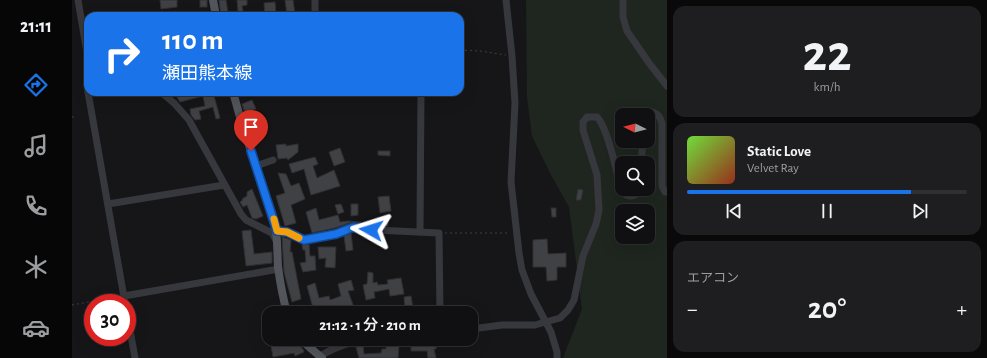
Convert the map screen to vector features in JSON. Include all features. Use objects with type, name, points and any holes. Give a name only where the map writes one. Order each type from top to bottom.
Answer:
[{"type":"main road","points":[[213,0],[215,12]]},
{"type":"main road","points":[[234,96],[277,231],[279,269],[285,306]]},
{"type":"main road","points":[[308,346],[321,357]]},
{"type":"street","points":[[78,0],[84,32]]},
{"type":"street","points":[[315,0],[315,12]]},
{"type":"street","points":[[506,0],[515,103],[511,182],[516,233],[522,270],[531,294],[551,332],[557,352],[557,358]]},
{"type":"street","points":[[623,0],[623,17],[627,31],[667,86]]},
{"type":"street","points":[[89,96],[124,294]]},
{"type":"street","points":[[166,96],[189,120],[241,214],[246,220],[272,233],[277,242]]},
{"type":"street","points":[[420,232],[421,96]]},
{"type":"street","points":[[655,112],[658,113],[661,118],[662,186],[665,192],[667,192]]},
{"type":"street","points":[[478,328],[502,325],[535,325],[560,318],[568,310],[574,300],[583,256],[596,224],[599,210],[597,175],[583,130],[584,122],[587,117],[597,117],[602,123],[615,166]]},
{"type":"street","points":[[256,166],[273,160]]},
{"type":"street","points":[[108,204],[224,185]]},
{"type":"street","points":[[277,231],[287,232],[304,240],[336,234],[354,227],[371,230],[439,233],[440,306]]},
{"type":"street","points":[[136,298],[279,269]]},
{"type":"street","points":[[133,346],[135,358]]},
{"type":"street","points":[[321,357],[330,350],[343,346]]},
{"type":"path","points":[[464,50],[480,50],[512,56]]},
{"type":"path","points":[[439,233],[516,233]]},
{"type":"path","points":[[72,305],[84,304]]},
{"type":"shaded area","points":[[526,0],[667,0],[667,358],[563,358],[582,309],[569,207],[532,136],[527,97]]},
{"type":"building","points":[[160,0],[177,0],[177,7],[161,9]]},
{"type":"building","points":[[200,0],[207,0],[207,7],[200,7]]},
{"type":"building","points":[[219,0],[226,0],[228,12],[220,12]]},
{"type":"building","points":[[237,0],[247,0],[247,5],[242,6],[243,12],[233,12],[238,11]]},
{"type":"building","points":[[285,0],[293,0],[295,12],[287,12]]},
{"type":"building","points":[[275,2],[276,12],[265,12],[264,3]]},
{"type":"building","points":[[176,96],[203,96],[180,102]]},
{"type":"building","points":[[203,96],[214,96],[220,118],[216,119],[213,107],[199,111],[201,119],[195,120],[191,115],[190,109],[205,106]]},
{"type":"building","points":[[252,100],[256,109],[245,113],[242,104]]},
{"type":"building","points":[[286,144],[286,146],[298,144],[298,152],[288,160],[287,158],[278,159],[276,145]]},
{"type":"building","points":[[340,148],[345,162],[334,166],[329,152]]},
{"type":"building","points":[[378,151],[390,151],[390,156],[378,155]]},
{"type":"building","points":[[315,157],[318,164],[313,166],[317,178],[334,170],[340,186],[311,195],[304,169],[292,173],[289,164]]},
{"type":"building","points":[[278,173],[286,174],[291,186],[299,183],[305,199],[291,205],[296,223],[285,226],[276,196],[285,193]]},
{"type":"building","points":[[252,189],[263,216],[256,219],[252,218],[247,205],[243,207],[240,202],[247,196],[247,192]]},
{"type":"building","points":[[578,189],[583,190],[581,200],[576,200]]},
{"type":"building","points":[[389,196],[391,211],[380,213],[378,197]]},
{"type":"building","points":[[341,204],[344,212],[338,214],[335,205]]},
{"type":"building","points":[[351,204],[358,204],[358,215],[351,216]]},
{"type":"building","points":[[316,208],[319,220],[338,215],[340,222],[348,221],[361,223],[352,222],[335,228],[312,233],[306,212]]},
{"type":"building","points":[[551,208],[556,208],[556,217],[552,217]]},
{"type":"building","points":[[377,222],[388,222],[388,226],[377,225]]},
{"type":"building","points":[[251,230],[254,254],[272,252],[272,263],[246,266],[242,231]]},
{"type":"building","points":[[351,233],[353,250],[346,251],[344,236]]},
{"type":"building","points":[[282,237],[291,240],[290,252],[292,252],[301,299],[292,302],[284,272]]},
{"type":"building","points":[[547,239],[548,254],[566,253],[566,267],[557,267],[557,280],[547,281],[546,267],[533,267],[533,240]]},
{"type":"building","points":[[309,244],[310,256],[315,256],[316,270],[303,272],[300,263],[306,262],[305,250],[303,250],[302,245]]},
{"type":"building","points":[[318,247],[336,247],[335,268],[325,267],[326,258],[319,259]]},
{"type":"building","points":[[368,272],[373,273],[373,283],[377,282],[378,285],[388,284],[387,280],[401,278],[404,294],[390,296],[389,289],[374,292],[375,298],[366,300],[363,285],[367,284]]},
{"type":"building","points":[[351,280],[354,290],[348,291],[353,306],[312,306],[307,286],[315,283],[319,298],[329,296],[330,300],[341,296],[338,284]]},
{"type":"building","points":[[411,296],[413,306],[405,306],[404,297]]},
{"type":"building","points":[[271,346],[300,346],[304,352],[295,356],[294,353],[273,357]]},
{"type":"building","points":[[363,346],[364,354],[381,353],[382,349],[386,349],[386,346],[399,346],[398,358],[359,358],[356,347]]},
{"type":"building","points":[[411,346],[436,346],[436,349],[434,349],[436,358],[428,358],[427,351],[411,351]]},
{"type":"slow traffic","points":[[274,219],[277,231],[287,232],[299,238]]},
{"type":"route","points":[[251,151],[277,231],[287,232],[304,240],[336,234],[348,228],[354,227],[371,230]]}]
